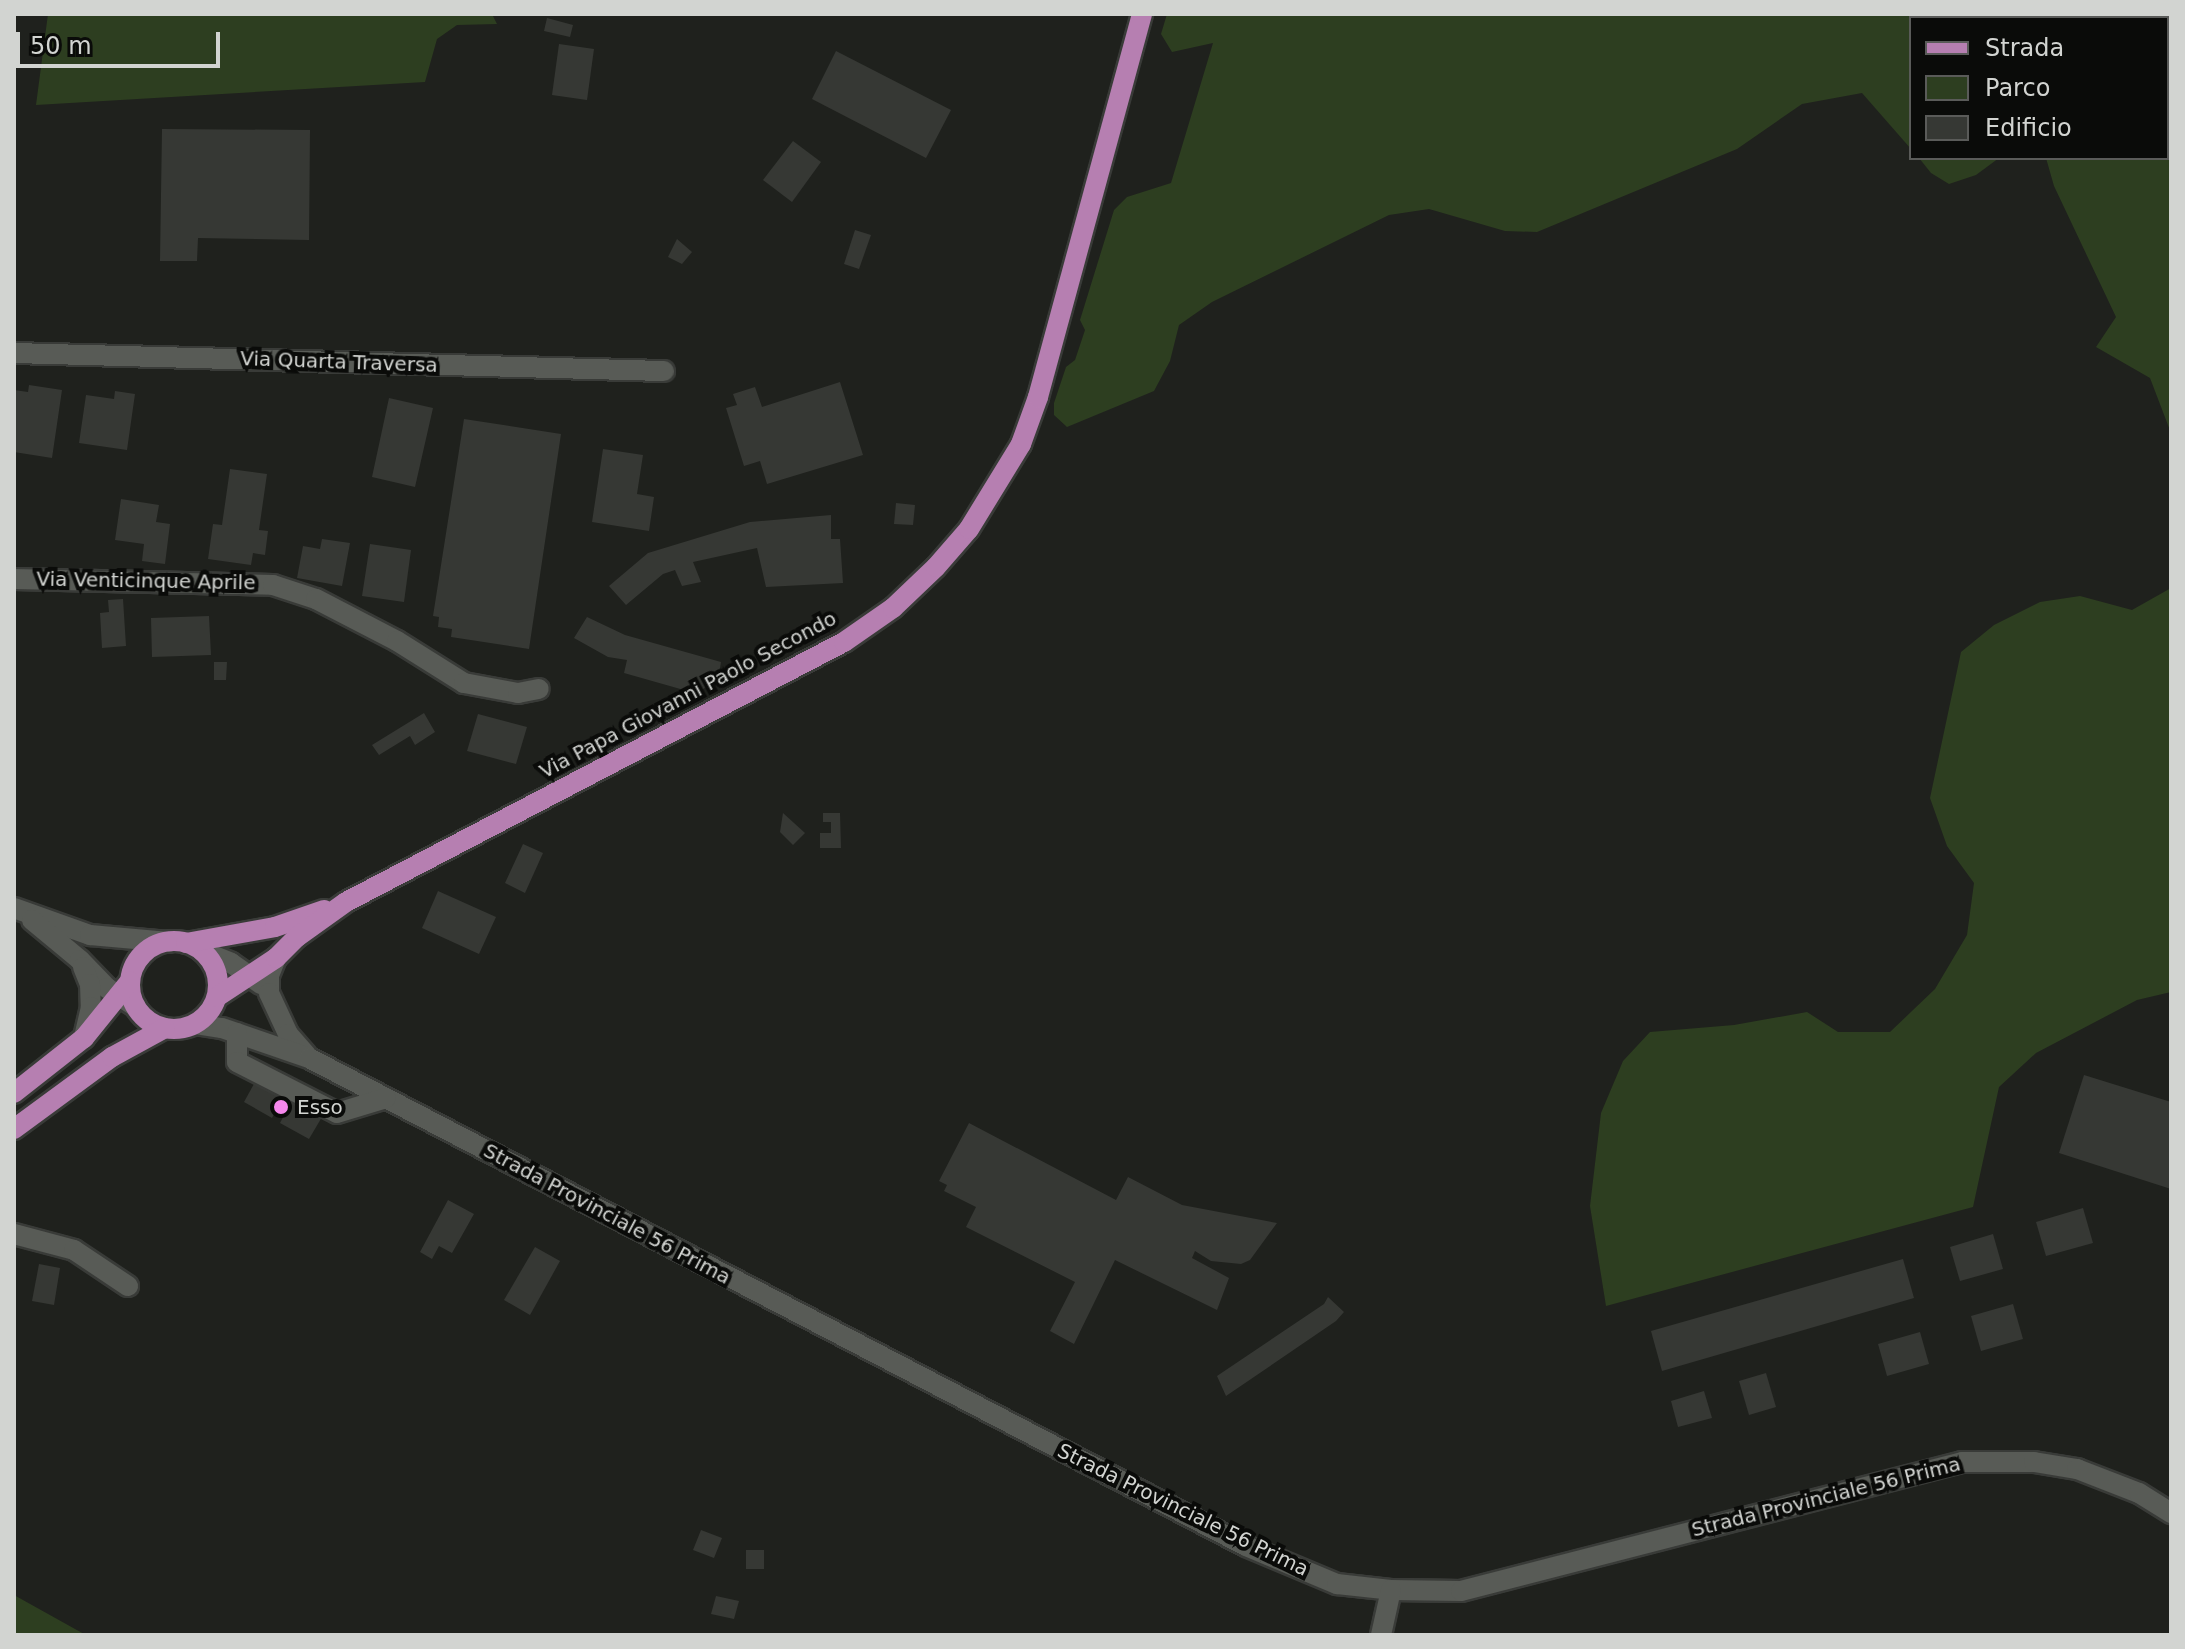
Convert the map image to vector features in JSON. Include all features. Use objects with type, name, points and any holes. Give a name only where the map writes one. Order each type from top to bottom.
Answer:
[{"type":"main road","name":"Via Papa Giovanni Paolo Secondo","points":[[346,902],[844,642],[893,608],[944,558],[969,529],[1021,444],[1034,408],[1142,14]]},
{"type":"main road","points":[[14,1093],[84,1038],[128,995],[142,954],[275,927],[346,902]]},
{"type":"main road","points":[[217,997],[276,958],[297,937],[346,902]]},
{"type":"main road","points":[[14,1129],[112,1057],[165,1028],[196,1024],[209,1013],[217,997],[218,980],[213,964],[185,945]]},
{"type":"main road","points":[[128,995],[148,1021],[165,1028]]},
{"type":"street","name":"Via Quarta Traversa","points":[[14,353],[664,371]]},
{"type":"street","name":"Via Venticinque Aprile","points":[[14,579],[273,585],[343,613],[397,641],[464,683],[518,693],[539,689]]},
{"type":"street","points":[[17,909],[90,935],[185,945],[249,973],[269,993],[288,1034],[309,1058]]},
{"type":"street","points":[[17,909],[128,995]]},
{"type":"street","points":[[269,993],[269,975],[276,958]]},
{"type":"street","points":[[80,960],[90,984],[91,1007],[84,1038]]},
{"type":"street","name":"Strada Provinciale 56 Prima","points":[[196,1024],[237,1033],[309,1058],[1246,1546],[1337,1584],[1391,1590],[1461,1591],[1962,1462],[2034,1462],[2077,1469],[2139,1493],[2171,1513]]},
{"type":"street","points":[[237,1033],[237,1062],[337,1113],[386,1098]]},
{"type":"street","points":[[14,1234],[74,1250],[128,1286]]},
{"type":"street","points":[[1381,1635],[1391,1590]]},
{"type":"green space","points":[[48,14],[492,14],[497,24],[457,25],[437,39],[425,82],[36,105]]},
{"type":"green space","points":[[1167,14],[2171,14],[2171,433],[2150,378],[2096,347],[2116,317],[2054,186],[2047,160],[2169,160],[2169,16],[1909,16],[1909,147],[1862,93],[1802,104],[1737,149],[1537,232],[1505,231],[1429,209],[1389,215],[1212,302],[1179,325],[1170,361],[1154,391],[1067,427],[1054,415],[1054,403],[1066,367],[1075,360],[1085,330],[1080,320],[1114,210],[1127,197],[1171,183],[1213,43],[1172,52],[1161,34]]},
{"type":"green space","points":[[1921,160],[1996,160],[1976,175],[1949,184],[1931,173]]},
{"type":"green space","points":[[2171,588],[2171,992],[2137,1000],[2036,1053],[1999,1087],[1973,1207],[1606,1306],[1590,1206],[1601,1113],[1623,1061],[1650,1032],[1734,1025],[1807,1012],[1838,1032],[1890,1032],[1935,989],[1967,935],[1974,883],[1947,846],[1930,798],[1961,652],[1994,625],[2040,602],[2080,596],[2132,610]]},
{"type":"green space","points":[[14,1595],[75,1629],[86,1635],[14,1635]]},
{"type":"building","points":[[547,18],[573,25],[570,37],[544,31]]},
{"type":"building","points":[[559,44],[594,49],[587,100],[552,95]]},
{"type":"building","points":[[836,51],[951,110],[926,158],[812,99]]},
{"type":"building","points":[[162,129],[310,130],[309,240],[198,238],[197,261],[160,261]]},
{"type":"building","points":[[793,141],[821,162],[792,202],[763,180]]},
{"type":"building","points":[[855,230],[871,235],[859,269],[844,264]]},
{"type":"building","points":[[677,239],[692,252],[682,264],[668,257]]},
{"type":"building","points":[[840,382],[863,455],[767,484],[760,461],[744,466],[726,408],[737,405],[733,394],[755,387],[762,407]]},
{"type":"building","points":[[29,385],[62,390],[52,458],[14,452],[14,390],[28,392]]},
{"type":"building","points":[[115,391],[135,394],[127,450],[79,443],[86,395],[114,399]]},
{"type":"building","points":[[389,398],[433,408],[415,487],[372,477]]},
{"type":"building","points":[[464,419],[561,434],[529,649],[451,637],[452,629],[438,627],[439,617],[433,616]]},
{"type":"building","points":[[603,449],[643,455],[637,494],[654,497],[649,531],[592,522]]},
{"type":"building","points":[[230,469],[267,474],[259,530],[268,531],[265,555],[253,553],[251,565],[208,559],[213,524],[222,525]]},
{"type":"building","points":[[121,499],[159,505],[156,522],[170,524],[165,564],[142,561],[144,544],[115,540]]},
{"type":"building","points":[[896,503],[915,505],[913,525],[894,524]]},
{"type":"building","points":[[831,515],[831,539],[840,539],[843,583],[766,587],[757,548],[693,562],[701,582],[682,586],[675,570],[663,574],[626,605],[609,586],[648,553],[750,522]]},
{"type":"building","points":[[322,539],[350,543],[342,586],[297,578],[303,546],[320,549]]},
{"type":"building","points":[[370,544],[411,550],[404,602],[362,596]]},
{"type":"building","points":[[123,599],[126,646],[102,648],[100,613],[109,612],[108,600]]},
{"type":"building","points":[[209,616],[211,655],[152,657],[151,618]]},
{"type":"building","points":[[587,617],[625,635],[721,662],[719,675],[698,694],[624,673],[627,660],[608,657],[574,638]]},
{"type":"building","points":[[214,662],[227,662],[226,680],[214,680]]},
{"type":"building","points":[[424,713],[435,732],[415,745],[410,736],[379,755],[372,745]]},
{"type":"building","points":[[478,714],[527,727],[516,764],[467,751]]},
{"type":"building","points":[[783,813],[805,833],[793,845],[780,832]]},
{"type":"building","points":[[823,813],[840,813],[841,848],[820,848],[820,833],[831,833],[831,822],[823,822]]},
{"type":"building","points":[[523,844],[543,853],[525,893],[505,883]]},
{"type":"building","points":[[438,891],[496,917],[479,954],[422,928]]},
{"type":"building","points":[[2084,1075],[2171,1102],[2171,1189],[2059,1153]]},
{"type":"building","points":[[255,1082],[283,1098],[272,1118],[244,1102]]},
{"type":"building","points":[[292,1100],[322,1117],[309,1139],[280,1123]]},
{"type":"building","points":[[969,1123],[1116,1200],[1128,1177],[1182,1205],[1277,1223],[1250,1260],[1241,1264],[1211,1261],[1195,1251],[1192,1258],[1229,1278],[1217,1310],[1115,1260],[1074,1344],[1050,1331],[1075,1282],[966,1227],[976,1207],[944,1191],[947,1185],[939,1181]]},
{"type":"building","points":[[448,1200],[474,1214],[452,1253],[439,1246],[432,1259],[420,1252]]},
{"type":"building","points":[[2083,1208],[2093,1243],[2046,1256],[2036,1222]]},
{"type":"building","points":[[1993,1234],[2003,1269],[1960,1281],[1950,1247]]},
{"type":"building","points":[[535,1247],[560,1261],[530,1315],[504,1300]]},
{"type":"building","points":[[1903,1259],[1914,1298],[1662,1371],[1651,1331]]},
{"type":"building","points":[[39,1264],[60,1268],[54,1305],[32,1301]]},
{"type":"building","points":[[1328,1297],[1344,1312],[1336,1321],[1226,1396],[1217,1376],[1324,1304]]},
{"type":"building","points":[[2013,1304],[2023,1339],[1981,1351],[1971,1316]]},
{"type":"building","points":[[1920,1332],[1929,1364],[1887,1376],[1878,1344]]},
{"type":"building","points":[[1766,1373],[1776,1407],[1749,1415],[1739,1381]]},
{"type":"building","points":[[1704,1391],[1712,1418],[1678,1427],[1671,1401]]},
{"type":"building","points":[[701,1530],[722,1538],[714,1558],[693,1550]]},
{"type":"building","points":[[746,1550],[764,1550],[764,1569],[746,1569]]},
{"type":"building","points":[[716,1596],[739,1601],[734,1619],[711,1614]]},
{"type":"place","name":"Esso","points":[[281,1107]]}]
